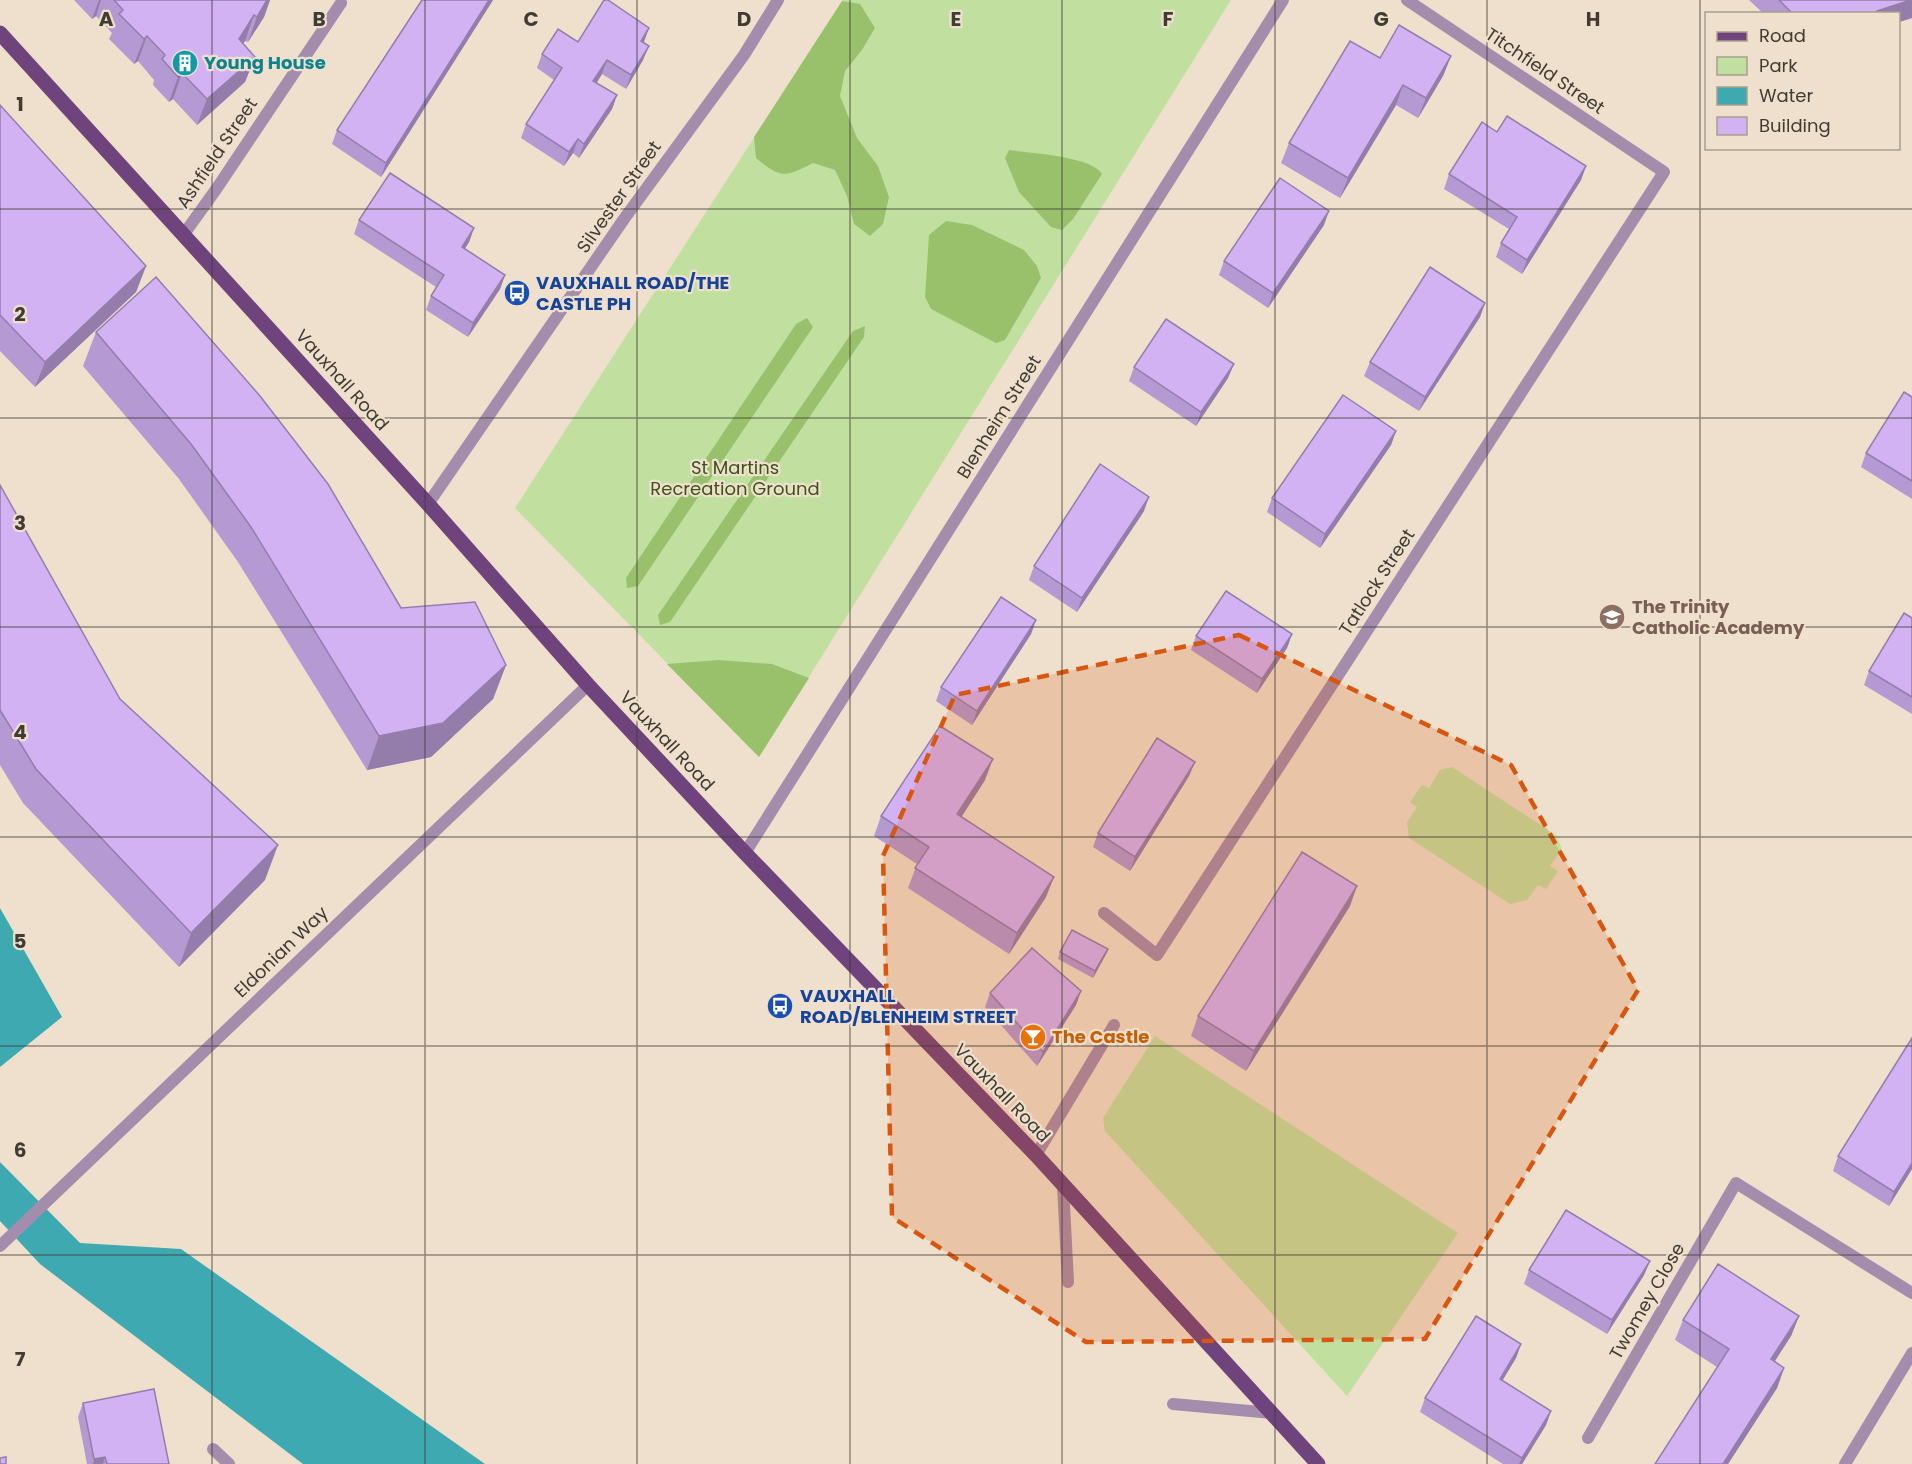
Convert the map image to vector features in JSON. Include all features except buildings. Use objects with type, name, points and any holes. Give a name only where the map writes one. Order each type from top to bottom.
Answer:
[{"type":"main road","name":"Vauxhall Road","points":[[0,33],[428,504],[588,685],[745,853],[1036,1155],[1318,1464]]},
{"type":"street","name":"Silvester Street","points":[[428,504],[624,219],[744,55],[778,0]]},
{"type":"street","name":"Blenheim Street","points":[[745,853],[1282,0]]},
{"type":"street","name":"Titchfield Street","points":[[1407,0],[1664,172]]},
{"type":"street","name":"Ashfield Street","points":[[184,234],[341,3]]},
{"type":"street","name":"Tatlock Street","points":[[1104,913],[1157,955],[1664,172]]},
{"type":"street","name":"Eldonian Way","points":[[0,1246],[588,685]]},
{"type":"street","points":[[1036,1155],[1114,1025]]},
{"type":"street","name":"Twomey Close","points":[[1588,1438],[1736,1183],[1912,1293]]},
{"type":"street","points":[[1063,1186],[1068,1282]]},
{"type":"street","points":[[1845,1464],[1912,1353]]},
{"type":"street","points":[[1173,1404],[1272,1413]]},
{"type":"street","points":[[213,1449],[230,1464]]},
{"type":"highlighted area","points":[[1239,635],[1511,765],[1638,990],[1425,1339],[1086,1342],[892,1217],[883,856],[955,695]]},
{"type":"green space","name":"St Martins Recreation Ground","points":[[843,0],[1231,0],[759,757],[515,508]]},
{"type":"green space","points":[[842,1],[860,4],[875,28],[862,50],[845,71],[840,96],[857,138],[878,166],[889,197],[883,224],[870,236],[854,224],[847,196],[835,170],[813,163],[784,174],[772,170],[756,158],[754,137]]},
{"type":"green space","points":[[1009,150],[1073,159],[1096,168],[1102,174],[1073,219],[1062,230],[1051,227],[1019,192],[1005,158]]},
{"type":"green space","points":[[946,221],[972,225],[1024,250],[1037,266],[1041,278],[1005,340],[996,343],[931,309],[925,297],[929,235]]},
{"type":"green space","points":[[807,318],[813,327],[638,586],[627,588],[626,578],[796,324]]},
{"type":"green space","points":[[865,326],[864,337],[670,622],[660,625],[658,615],[853,331]]},
{"type":"green space","points":[[719,660],[772,664],[809,678],[759,757],[667,664]]},
{"type":"green space","points":[[1452,767],[1556,835],[1562,849],[1550,866],[1558,871],[1546,889],[1538,885],[1527,900],[1510,904],[1409,838],[1407,822],[1417,807],[1410,802],[1422,785],[1429,788],[1440,770]]},
{"type":"green space","points":[[1155,1036],[1458,1233],[1347,1396],[1105,1131],[1103,1118]]},
{"type":"water","points":[[0,908],[62,1017],[0,1067]]},
{"type":"water","points":[[0,1162],[80,1243],[181,1249],[485,1464],[303,1464],[40,1264],[0,1221]]},
{"type":"place","name":"Young House","points":[[185,63]]},
{"type":"place","name":"VAUXHALL ROAD/THE CASTLE PH","points":[[517,293]]},
{"type":"place","name":"The Trinity Catholic Academy","points":[[1612,617]]},
{"type":"place","name":"VAUXHALL ROAD/BLENHEIM STREET","points":[[780,1006]]},
{"type":"place","name":"The Castle","points":[[1033,1037]]}]
